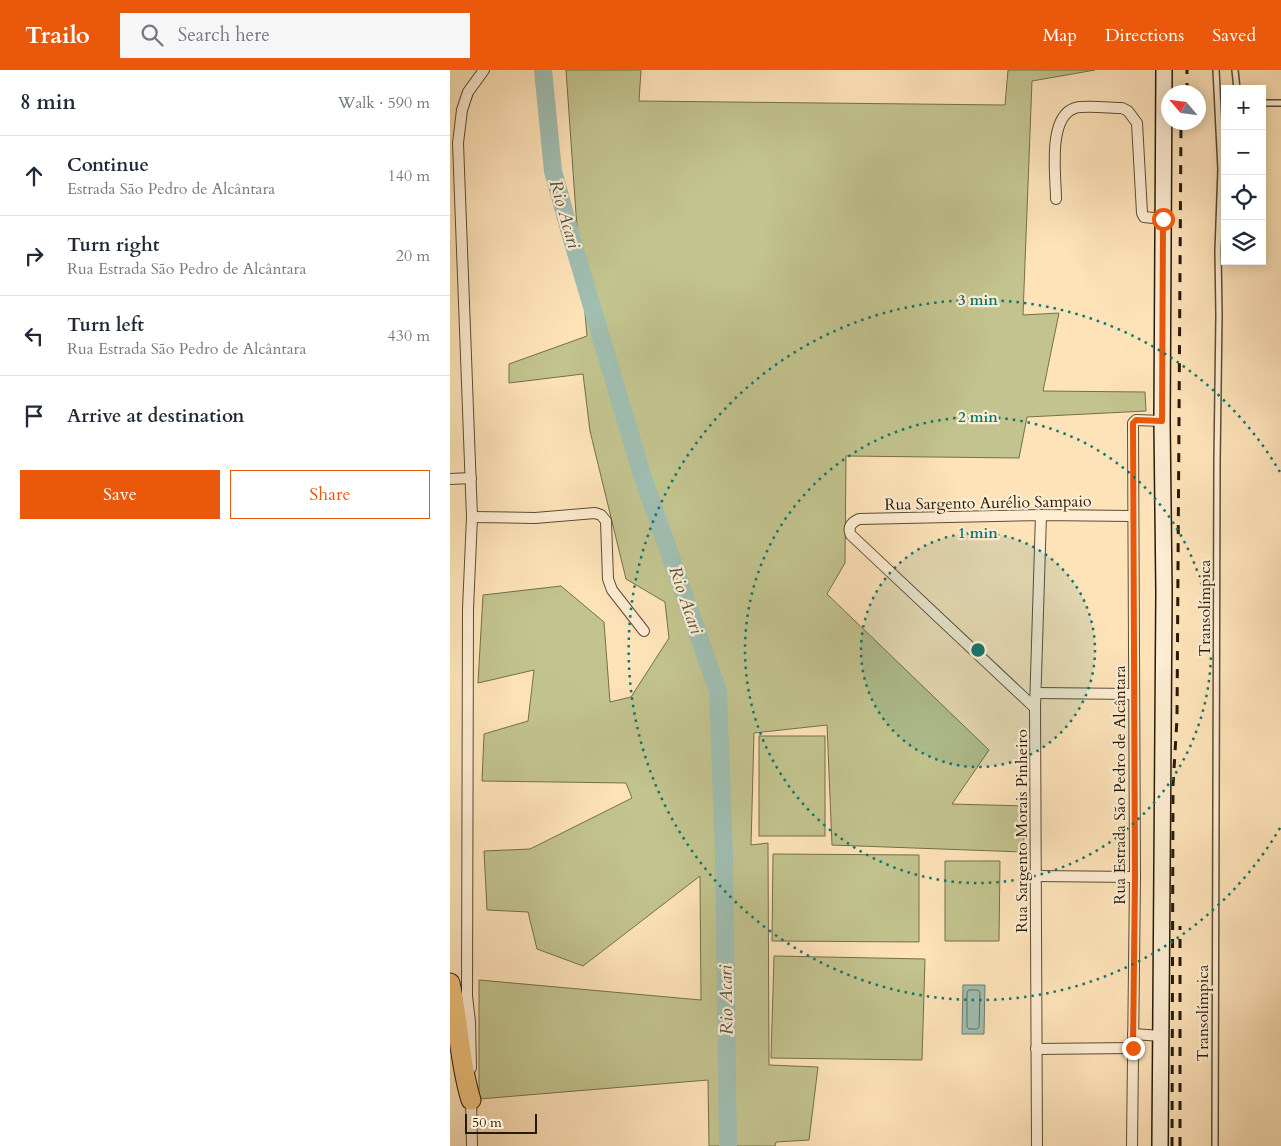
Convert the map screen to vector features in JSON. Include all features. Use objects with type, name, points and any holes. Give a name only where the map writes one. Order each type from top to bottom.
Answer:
[{"type":"highway","points":[[450,983],[457,1015],[464,1079],[470,1100]]},
{"type":"street","points":[[472,1146],[467,977],[468,609],[472,517],[458,143],[462,110],[468,92],[484,70]]},
{"type":"street","points":[[1160,1146],[1164,613],[1162,421],[1164,70]]},
{"type":"street","points":[[1056,199],[1056,136],[1060,121],[1068,112],[1075,108],[1122,108],[1128,111],[1138,123],[1142,213],[1144,217],[1163,219]]},
{"type":"street","name":"Rua Estrada São Pedro de Alcântara","points":[[1132,1146],[1135,877],[1133,423],[1136,420],[1162,421]]},
{"type":"street","points":[[450,479],[471,478]]},
{"type":"street","points":[[472,517],[535,518],[601,514],[606,521],[608,579],[612,590],[644,632]]},
{"type":"street","name":"Rua Sargento Morais Pinheiro","points":[[1036,1146],[1035,708],[1041,516]]},
{"type":"street","name":"Rua Sargento Aurélio Sampaio","points":[[1035,708],[851,535],[849,531],[850,526],[859,519],[1134,516]]},
{"type":"street","points":[[1036,693],[1134,694]]},
{"type":"street","points":[[1036,876],[1135,877]]},
{"type":"street","points":[[1133,1034],[1162,1036]]},
{"type":"street","points":[[1036,1049],[1133,1048]]},
{"type":"lane","name":"Transolímpica","points":[[1215,1146],[1218,251],[1221,169],[1216,70]]},
{"type":"lane","points":[[1235,70],[1237,85]]},
{"type":"lane","points":[[1266,103],[1281,103]]},
{"type":"green space","points":[[566,70],[641,70],[639,101],[1005,105],[1008,70],[1095,70],[1032,81],[1023,315],[1059,313],[1043,391],[1145,392],[1146,411],[1027,417],[1019,458],[846,456],[845,563],[827,594],[989,750],[952,804],[1026,806],[1023,852],[832,845],[827,725],[754,733],[751,845],[768,843],[769,1065],[818,1067],[809,1140],[776,1142],[775,1146],[709,1146],[708,1080],[479,1099],[479,980],[701,1000],[700,876],[583,966],[537,949],[528,912],[487,910],[484,851],[530,849],[632,798],[626,783],[482,781],[484,734],[528,721],[534,670],[478,683],[483,595],[561,586],[604,622],[610,702],[631,697],[669,638],[665,602],[626,579],[590,431],[583,374],[509,383],[509,364],[587,336]]},
{"type":"green space","points":[[759,736],[825,736],[825,836],[759,836]]},
{"type":"green space","points":[[773,854],[919,855],[919,942],[772,941]]},
{"type":"green space","points":[[945,861],[1000,861],[999,941],[945,941]]},
{"type":"green space","points":[[774,956],[925,959],[922,1060],[771,1058]]},
{"type":"water","points":[[963,985],[985,985],[984,1034],[962,1034]]},
{"type":"waterway","name":"Rio Acari","points":[[543,70],[553,171],[571,236],[642,475],[718,691],[724,855],[728,1146]]},
{"type":"railway","points":[[1187,70],[1187,85]]},
{"type":"railway","points":[[1172,1146],[1173,786],[1177,719],[1181,130]]},
{"type":"railway","points":[[1180,926],[1180,1146]]},
{"type":"route","points":[[1133,1048],[1135,877],[1133,423],[1136,420],[1162,421],[1163,219]]}]
